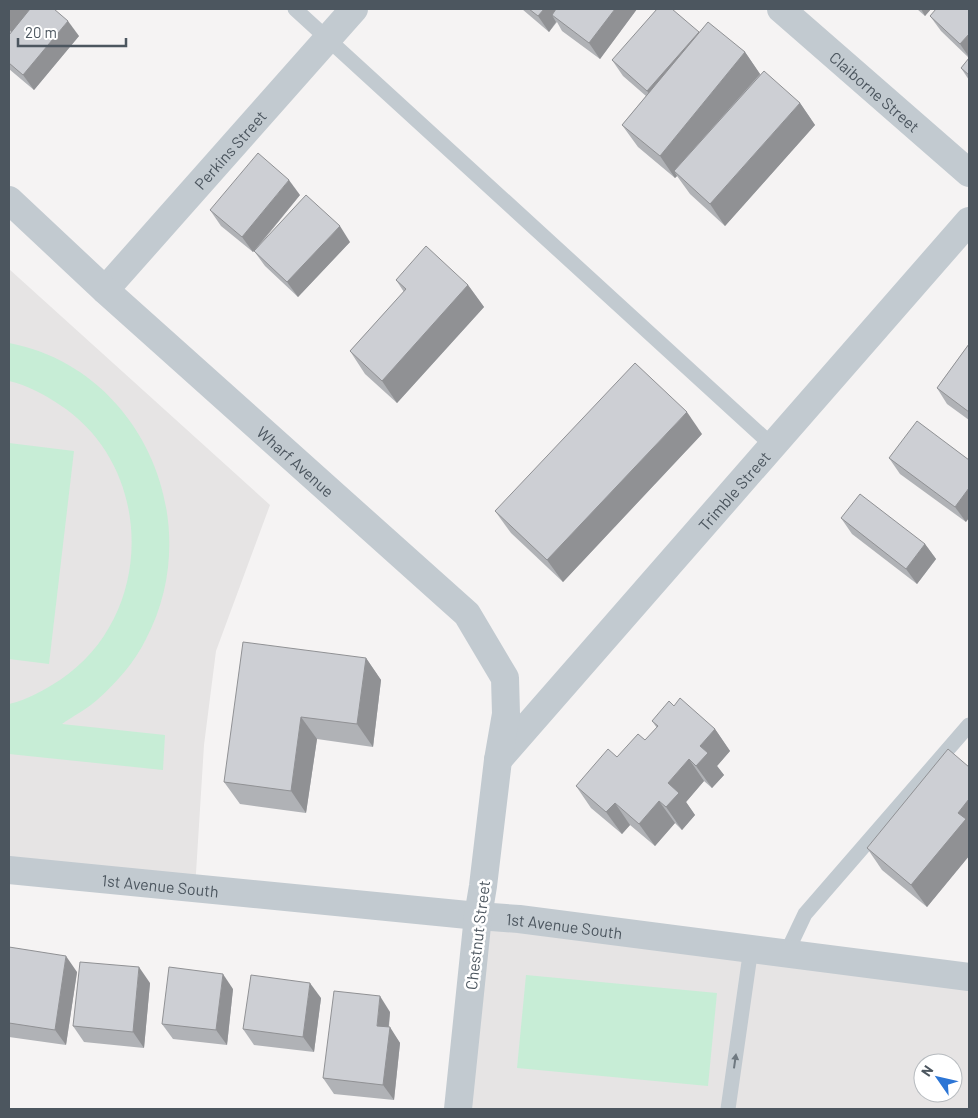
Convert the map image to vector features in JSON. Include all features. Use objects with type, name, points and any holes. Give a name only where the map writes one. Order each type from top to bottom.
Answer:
[{"type":"street","name":"Perkins Street","points":[[105,290],[354,9]]},
{"type":"street","name":"Claiborne Street","points":[[781,9],[969,173]]},
{"type":"street","name":"Wharf Avenue","points":[[9,200],[105,290],[467,614],[505,678],[506,714],[498,760]]},
{"type":"street","name":"Trimble Street","points":[[498,760],[969,221]]},
{"type":"street","name":"Chestnut Street","points":[[458,1109],[478,916],[498,760]]},
{"type":"street","name":"1st Avenue South","points":[[9,870],[519,919],[969,977]]},
{"type":"lane","points":[[295,9],[774,446]]},
{"type":"lane","points":[[786,954],[805,914],[969,725]]},
{"type":"lane","points":[[728,1109],[751,948]]},
{"type":"shaded area","points":[[9,269],[270,505],[216,651],[204,745],[195,889],[9,870]]},
{"type":"shaded area","points":[[478,916],[969,977],[969,1109],[458,1109]]},
{"type":"green space","points":[[9,343],[55,358],[95,383],[127,417],[150,456],[165,500],[169,546],[163,593],[142,648],[131,664],[97,700],[62,724],[165,735],[163,770],[9,754],[9,704],[42,691],[60,680],[91,653],[114,619],[127,582],[132,542],[127,503],[114,466],[91,432],[60,405],[36,391],[9,381]]},
{"type":"green space","points":[[9,443],[74,451],[49,664],[9,659]]},
{"type":"green space","points":[[526,975],[717,993],[708,1086],[517,1068]]},
{"type":"building","points":[[30,9],[54,9],[68,21],[23,75],[9,63],[9,35]]},
{"type":"building","points":[[529,9],[544,9],[538,16]]},
{"type":"building","points":[[556,9],[615,9],[589,43],[552,15]]},
{"type":"building","points":[[657,9],[672,9],[699,32],[647,91],[612,60]]},
{"type":"building","points":[[936,9],[969,9],[969,34],[960,44],[930,16]]},
{"type":"building","points":[[708,22],[745,52],[660,156],[622,125]]},
{"type":"building","points":[[969,58],[969,75],[961,68]]},
{"type":"building","points":[[764,71],[800,103],[710,204],[674,171]]},
{"type":"building","points":[[258,153],[289,180],[242,237],[210,210]]},
{"type":"building","points":[[306,195],[340,226],[287,282],[254,251]]},
{"type":"building","points":[[426,246],[468,285],[382,381],[350,351],[406,289],[396,280]]},
{"type":"building","points":[[969,344],[969,412],[937,388]]},
{"type":"building","points":[[635,363],[687,412],[547,560],[495,511]]},
{"type":"building","points":[[917,421],[969,460],[969,488],[955,507],[889,458]]},
{"type":"building","points":[[860,494],[925,544],[906,569],[841,518]]},
{"type":"building","points":[[243,642],[366,658],[357,724],[301,717],[291,791],[224,782]]},
{"type":"building","points":[[680,698],[715,729],[700,746],[708,753],[696,766],[689,759],[668,783],[679,793],[666,807],[659,801],[639,824],[615,803],[606,812],[576,786],[608,749],[617,757],[638,734],[645,740],[658,726],[652,721],[669,701],[674,706]]},
{"type":"building","points":[[948,749],[969,767],[969,799],[958,813],[966,819],[911,885],[867,848]]},
{"type":"building","points":[[9,947],[66,956],[55,1030],[9,1023]]},
{"type":"building","points":[[80,962],[139,967],[133,1032],[73,1026]]},
{"type":"building","points":[[169,967],[223,974],[216,1030],[162,1024]]},
{"type":"building","points":[[251,975],[310,983],[303,1037],[243,1029]]},
{"type":"building","points":[[334,991],[380,996],[377,1026],[390,1027],[383,1085],[323,1078]]}]
